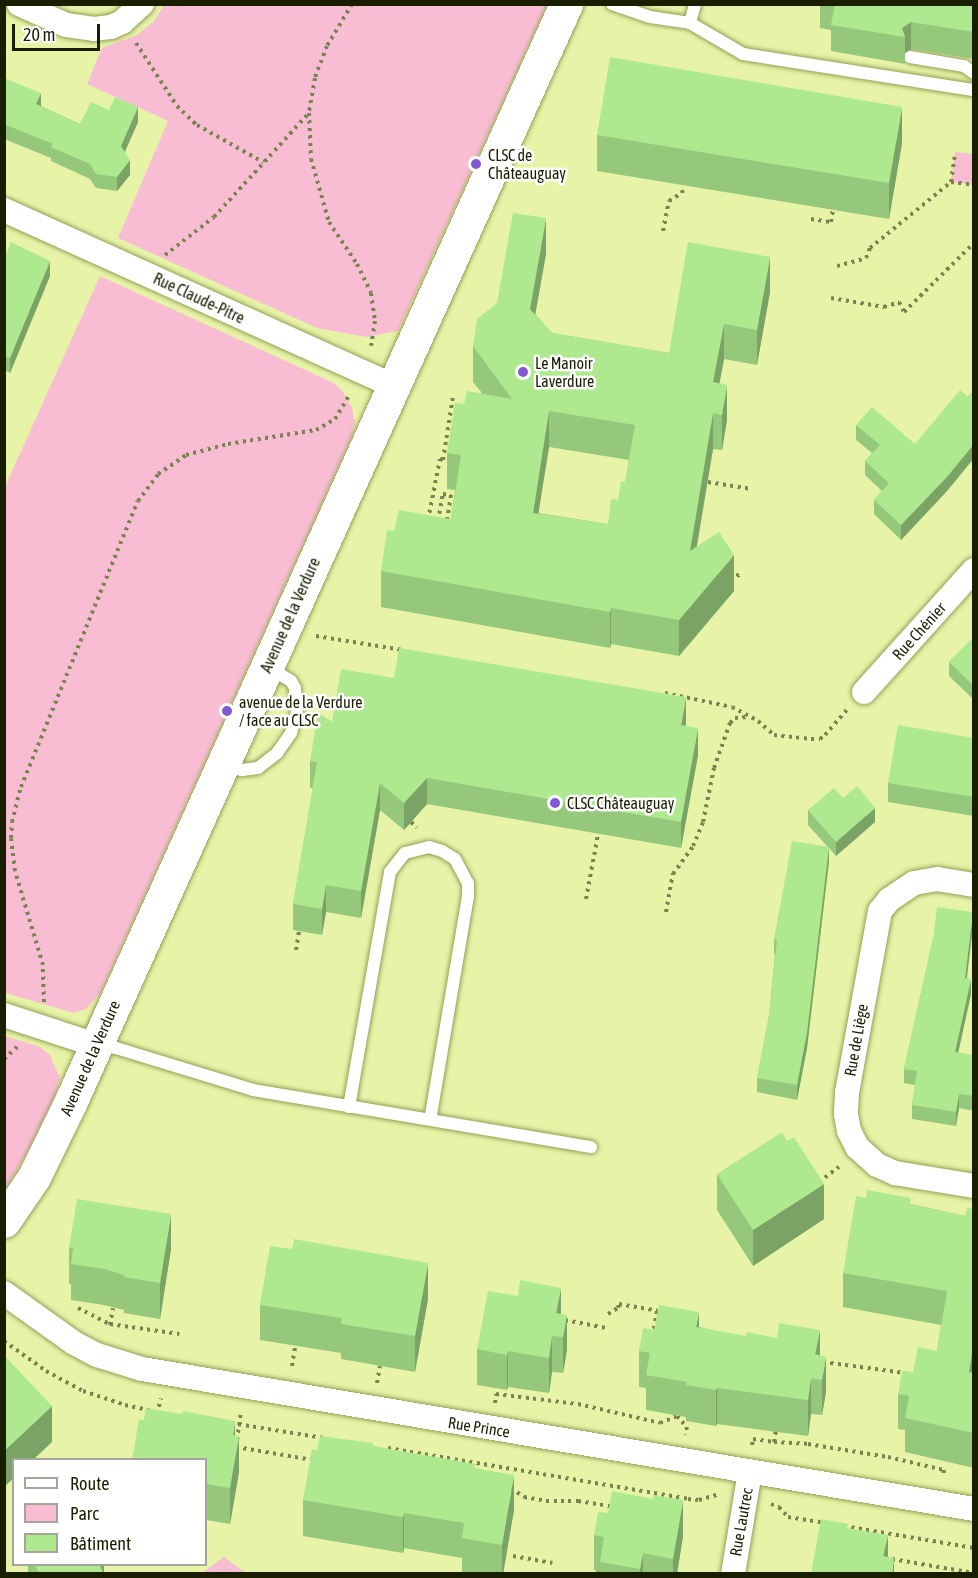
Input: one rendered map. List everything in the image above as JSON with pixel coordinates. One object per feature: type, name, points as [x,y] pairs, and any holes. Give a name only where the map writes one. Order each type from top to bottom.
[{"type":"street","points":[[18,4],[81,28],[103,28],[122,22],[142,4]]},
{"type":"street","name":"Avenue de la Verdure","points":[[4,1221],[46,1152],[96,1045],[566,4]]},
{"type":"street","name":"Rue Claude-Pitre","points":[[4,210],[393,386]]},
{"type":"street","name":"Rue Chénier","points":[[864,692],[974,570]]},
{"type":"street","name":"Rue de Liège","points":[[974,885],[937,879],[914,883],[900,891],[880,911],[847,1093],[846,1114],[849,1131],[857,1147],[876,1165],[895,1173],[974,1186]]},
{"type":"street","points":[[4,1015],[96,1045]]},
{"type":"street","name":"Rue Prince","points":[[4,1293],[74,1343],[97,1355],[142,1369],[974,1509]]},
{"type":"street","name":"Rue Lautrec","points":[[733,1574],[750,1471]]},
{"type":"lane","points":[[612,4],[650,17],[690,23],[743,54],[974,90]]},
{"type":"lane","points":[[690,23],[695,4]]},
{"type":"lane","points":[[910,57],[964,66],[974,73]]},
{"type":"lane","points":[[223,764],[242,770],[258,768],[277,753],[291,733],[297,712],[295,688],[285,676],[267,667]]},
{"type":"lane","points":[[349,1107],[390,872],[405,853],[429,847],[442,851],[455,859],[463,870],[468,896],[430,1120]]},
{"type":"lane","points":[[96,1045],[116,1048],[253,1090],[591,1147]]},
{"type":"path","points":[[352,4],[320,61],[309,113],[311,159],[322,205],[329,222],[361,271],[371,293],[374,303],[373,341]]},
{"type":"path","points":[[122,22],[177,106],[197,125],[263,162]]},
{"type":"path","points":[[149,276],[163,256],[214,217],[309,113]]},
{"type":"path","points":[[837,266],[866,258],[870,248],[951,182],[955,152]]},
{"type":"path","points":[[951,182],[974,185]]},
{"type":"path","points":[[663,231],[669,201],[682,193],[684,186]]},
{"type":"path","points":[[811,219],[831,222],[832,210]]},
{"type":"path","points":[[831,298],[884,307],[899,302],[904,312],[974,243]]},
{"type":"path","points":[[427,526],[453,396]]},
{"type":"path","points":[[43,1004],[43,965],[15,871],[10,838],[12,822],[21,787],[138,501],[158,474],[186,455],[228,444],[316,430],[335,419],[348,398]]},
{"type":"path","points":[[448,430],[457,431]]},
{"type":"path","points":[[708,482],[751,489]]},
{"type":"path","points":[[437,529],[443,494],[451,495],[446,530]]},
{"type":"path","points":[[726,578],[741,575]]},
{"type":"path","points":[[315,636],[409,651]]},
{"type":"path","points":[[655,692],[713,701],[732,707],[774,735],[820,739],[864,692]]},
{"type":"path","points":[[666,912],[673,874],[693,846],[703,822],[714,768],[729,723],[735,718],[748,716]]},
{"type":"path","points":[[411,822],[418,828]]},
{"type":"path","points":[[586,899],[597,834]]},
{"type":"path","points":[[296,950],[299,931]]},
{"type":"path","points":[[4,1059],[19,1045]]},
{"type":"path","points":[[815,1185],[842,1165]]},
{"type":"path","points":[[608,1314],[618,1308],[619,1304],[657,1311],[652,1343]]},
{"type":"path","points":[[78,1308],[110,1324],[179,1334]]},
{"type":"path","points":[[554,1318],[606,1328]]},
{"type":"path","points":[[4,1341],[46,1371],[83,1391],[125,1405],[169,1413]]},
{"type":"path","points":[[813,1360],[912,1375]]},
{"type":"path","points":[[515,1397],[517,1388]]},
{"type":"path","points":[[156,1423],[161,1396]]},
{"type":"path","points":[[234,1457],[242,1410]]},
{"type":"path","points":[[222,1422],[329,1439]]},
{"type":"path","points":[[225,1444],[316,1460]]},
{"type":"path","points":[[403,1463],[406,1444]]},
{"type":"path","points":[[382,1448],[699,1500],[709,1498]]},
{"type":"path","points":[[471,1472],[473,1456]]},
{"type":"path","points":[[935,1469],[937,1458]]},
{"type":"path","points":[[509,1487],[524,1497],[546,1501],[578,1501],[623,1509]]},
{"type":"path","points":[[660,1504],[663,1488]]},
{"type":"path","points":[[779,1507],[788,1517],[974,1548]]},
{"type":"path","points":[[844,1535],[847,1519]]},
{"type":"path","points":[[513,1556],[552,1563]]},
{"type":"path","points":[[890,1558],[974,1573]]},
{"type":"green space","points":[[164,5],[547,5],[398,331],[366,337],[317,328],[118,238],[168,121],[87,84],[102,48],[137,35],[154,21]]},
{"type":"green space","points":[[955,152],[973,154],[973,185],[951,182]]},
{"type":"green space","points":[[100,276],[334,383],[343,392],[352,408],[355,422],[352,436],[101,992],[86,1009],[74,1013],[5,993],[4,489]]},
{"type":"green space","points":[[5,1036],[40,1047],[50,1055],[60,1078],[55,1097],[5,1191]]},
{"type":"green space","points":[[224,1557],[243,1571],[251,1573],[202,1573]]},
{"type":"building","points":[[835,4],[974,4],[974,32],[911,22],[902,28],[905,37],[831,25]]},
{"type":"building","points":[[610,57],[902,107],[889,183],[597,135]]},
{"type":"building","points":[[4,78],[41,93],[36,104],[80,124],[91,102],[109,110],[115,97],[138,107],[121,146],[130,160],[117,177],[96,174],[90,164],[51,147],[53,144],[4,124]]},
{"type":"building","points":[[513,213],[546,218],[530,309],[552,333],[669,353],[688,242],[770,257],[757,330],[724,324],[713,382],[727,385],[722,415],[713,413],[690,551],[719,532],[734,555],[679,620],[611,608],[610,612],[381,571],[387,530],[394,531],[399,510],[451,519],[461,455],[447,453],[455,403],[464,404],[467,391],[512,399],[473,346],[477,319],[497,303]],"holes":[[[549,411],[635,425],[625,482],[621,481],[618,500],[611,499],[608,524],[533,513]]]},
{"type":"building","points":[[11,242],[50,261],[10,358],[4,356],[4,251],[7,252]]},
{"type":"building","points":[[960,390],[968,397],[974,391],[974,444],[947,477],[901,525],[874,500],[889,483],[865,461],[880,445],[856,425],[872,407],[915,444]]},
{"type":"building","points":[[974,637],[974,686],[949,662]]},
{"type":"building","name":"CLSC Châteauguay","points":[[399,648],[686,697],[681,725],[698,728],[681,822],[427,778],[404,803],[380,783],[361,891],[326,885],[322,909],[293,904],[317,762],[310,761],[318,712],[332,722],[341,669],[394,678]]},
{"type":"building","points":[[898,725],[974,738],[974,797],[888,783]]},
{"type":"building","points":[[857,786],[875,808],[836,842],[808,810],[834,788],[843,798]]},
{"type":"building","points":[[792,841],[829,847],[807,1033],[797,1085],[757,1078],[769,1016],[777,940],[774,939]]},
{"type":"building","points":[[937,907],[973,912],[965,978],[971,979],[955,1052],[974,1055],[974,1096],[959,1094],[956,1112],[912,1105],[917,1071],[904,1069],[933,939]]},
{"type":"building","points":[[782,1132],[787,1141],[794,1137],[824,1184],[753,1230],[717,1174]]},
{"type":"building","points":[[867,1190],[911,1198],[910,1204],[965,1216],[967,1208],[974,1209],[974,1341],[969,1372],[974,1373],[974,1433],[905,1418],[909,1396],[898,1394],[902,1371],[913,1372],[918,1347],[937,1351],[947,1291],[843,1273],[856,1196],[866,1198]]},
{"type":"building","points":[[77,1199],[171,1214],[160,1283],[124,1277],[124,1275],[104,1269],[71,1264],[73,1248],[69,1248]]},
{"type":"building","points":[[294,1239],[428,1263],[415,1336],[341,1324],[342,1318],[260,1305],[270,1246],[292,1249]]},
{"type":"building","points":[[520,1280],[561,1288],[556,1313],[567,1315],[563,1337],[552,1336],[549,1358],[508,1351],[507,1355],[477,1349],[488,1291],[518,1296]]},
{"type":"building","points":[[659,1305],[699,1312],[696,1327],[746,1336],[747,1332],[777,1338],[779,1323],[820,1330],[815,1354],[826,1357],[822,1380],[811,1378],[808,1400],[717,1388],[716,1390],[646,1375],[650,1353],[639,1351],[643,1328],[654,1330]]},
{"type":"building","points":[[4,1355],[52,1406],[4,1451]]},
{"type":"building","points":[[146,1408],[182,1414],[183,1411],[235,1421],[233,1435],[239,1436],[230,1488],[207,1484],[207,1458],[132,1458],[139,1419],[144,1420]]},
{"type":"building","points":[[320,1436],[373,1443],[373,1446],[475,1464],[474,1468],[514,1475],[502,1545],[462,1538],[464,1523],[404,1513],[403,1517],[303,1500],[312,1449],[317,1450]]},
{"type":"building","points":[[612,1491],[653,1499],[653,1495],[683,1500],[673,1559],[643,1553],[640,1569],[600,1562],[604,1537],[594,1535],[598,1512],[608,1513]]},
{"type":"building","points":[[821,1519],[848,1524],[847,1528],[888,1535],[883,1556],[894,1558],[892,1574],[811,1574]]},
{"type":"building","points":[[35,1566],[100,1566],[104,1574],[40,1574]]},
{"type":"place","name":"CLSC de Châteauguay","points":[[476,164]]},
{"type":"place","name":"Le Manoir Laverdure","points":[[523,372]]},
{"type":"place","name":"avenue de la Verdure / face au CLSC","points":[[227,711]]},
{"type":"place","name":"CLSC Châteauguay","points":[[555,803]]}]
